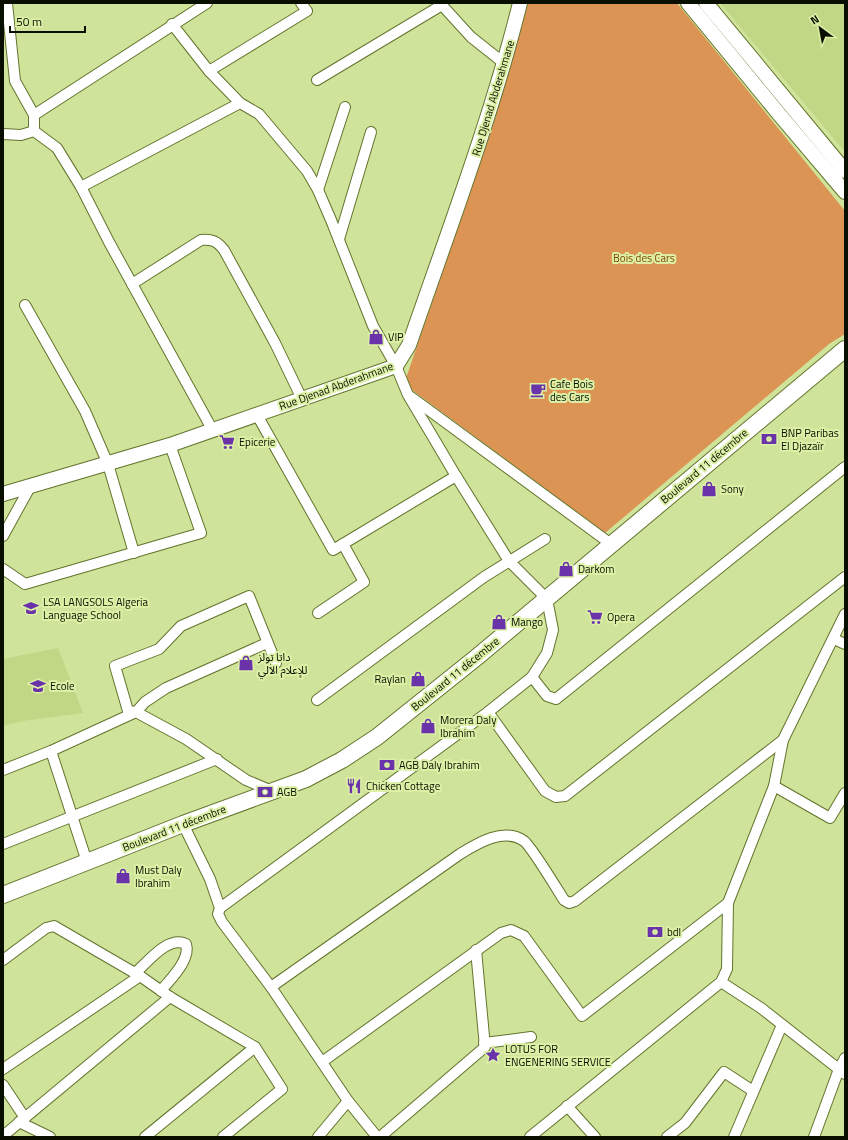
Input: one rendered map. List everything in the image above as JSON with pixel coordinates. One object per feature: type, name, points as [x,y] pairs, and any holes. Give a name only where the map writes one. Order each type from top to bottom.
[{"type":"main road","name":"Boulevard 11 décembre","points":[[3,895],[183,824],[306,779],[342,760],[377,737],[547,599],[845,349]]},
{"type":"street","points":[[8,3],[15,80],[34,115],[34,131]]},
{"type":"street","points":[[34,115],[172,24],[207,3]]},
{"type":"street","points":[[209,71],[307,11],[301,3]]},
{"type":"street","name":"Rue Djenad Abderahmane","points":[[3,494],[170,445],[212,429],[257,415],[396,366],[408,345],[478,147],[505,64],[520,3]]},
{"type":"street","points":[[688,3],[845,192]]},
{"type":"street","points":[[706,3],[845,171]]},
{"type":"street","points":[[317,80],[441,4],[471,37],[505,64]]},
{"type":"street","points":[[172,24],[209,71],[240,103],[259,114],[307,171],[318,190],[339,239],[373,326],[396,366],[408,395],[509,561],[547,599],[553,630],[547,653],[532,677],[488,712],[220,908],[218,914],[222,922],[271,987],[348,1101],[379,1137],[485,1048],[476,950]]},
{"type":"street","points":[[81,186],[240,103]]},
{"type":"street","points":[[318,190],[345,107]]},
{"type":"street","points":[[34,131],[57,148],[81,186],[132,284],[212,429]]},
{"type":"street","points":[[3,134],[21,135],[34,131]]},
{"type":"street","points":[[339,239],[371,132]]},
{"type":"street","points":[[132,284],[200,240],[210,239],[218,242],[224,250],[276,343],[302,399]]},
{"type":"street","points":[[25,305],[85,411],[108,464],[134,553]]},
{"type":"street","points":[[408,395],[611,544]]},
{"type":"street","points":[[257,415],[333,550],[456,476]]},
{"type":"street","points":[[3,569],[25,584],[201,533],[170,445]]},
{"type":"street","points":[[532,677],[547,696],[556,699],[845,467]]},
{"type":"street","points":[[3,536],[30,487]]},
{"type":"street","points":[[316,700],[484,577],[545,539]]},
{"type":"street","points":[[318,613],[364,582],[343,544]]},
{"type":"street","points":[[488,712],[545,791],[552,796],[565,796],[845,577]]},
{"type":"street","points":[[272,791],[246,780],[186,739],[136,712],[128,711],[115,666],[159,648],[181,626],[249,596],[276,663]]},
{"type":"street","points":[[530,1137],[721,982],[727,969],[728,903],[774,786],[783,740],[845,614]]},
{"type":"street","points":[[834,639],[845,644]]},
{"type":"street","points":[[3,770],[51,752],[136,712],[145,702],[166,688],[267,643]]},
{"type":"street","points":[[271,987],[460,854],[477,843],[492,838],[511,836],[524,841],[564,900],[569,903],[575,901],[783,740]]},
{"type":"street","points":[[51,752],[88,862]]},
{"type":"street","points":[[3,844],[217,759]]},
{"type":"street","points":[[774,786],[830,818],[845,793]]},
{"type":"street","points":[[183,824],[210,879],[220,908]]},
{"type":"street","points":[[322,1062],[501,933],[511,930],[524,936],[582,1016],[728,903]]},
{"type":"street","points":[[4,957],[46,928],[54,926],[138,975],[170,997],[255,1047],[282,1089],[223,1137]]},
{"type":"street","points":[[3,1070],[138,975],[166,946],[177,942],[186,944],[188,950],[185,959],[161,991]]},
{"type":"street","points":[[721,982],[782,1025],[842,1071]]},
{"type":"street","points":[[3,1136],[170,997]]},
{"type":"street","points":[[734,1137],[782,1025]]},
{"type":"street","points":[[484,1043],[531,1037]]},
{"type":"street","points":[[145,1137],[255,1047]]},
{"type":"street","points":[[814,1137],[842,1071],[845,1058]]},
{"type":"street","points":[[668,1137],[685,1123],[724,1072],[753,1092]]},
{"type":"street","points":[[3,1085],[22,1120],[50,1137]]},
{"type":"street","points":[[318,1137],[348,1101]]},
{"type":"street","points":[[567,1106],[595,1137]]},
{"type":"shaded area","points":[[720,3],[845,3],[845,152]]},
{"type":"shaded area","name":"Ecole","points":[[58,648],[83,713],[22,721],[3,726],[3,659]]},
{"type":"green space","name":"Bois des Cars","points":[[528,3],[677,3],[845,211],[845,334],[829,344],[605,533],[404,384],[493,125]]},
{"type":"place","name":"VIP","points":[[376,337]]},
{"type":"place","name":"Cafe Bois des Cars","points":[[538,390]]},
{"type":"place","name":"BNP Paribas El Djazaïr","points":[[769,439]]},
{"type":"place","name":"Epicerie","points":[[227,442]]},
{"type":"place","name":"Sony","points":[[709,489]]},
{"type":"place","name":"Darkom","points":[[566,569]]},
{"type":"place","name":"LSA LANGSOLS Algeria Language School","points":[[31,608]]},
{"type":"place","name":"Opera","points":[[595,617]]},
{"type":"place","name":"Mango","points":[[499,622]]},
{"type":"place","name":"داتا تولز للإعلام الآلي","points":[[246,663]]},
{"type":"place","name":"Raylan","points":[[418,679]]},
{"type":"place","name":"Ecole","points":[[38,686]]},
{"type":"place","name":"Morera Daly Ibrahim","points":[[428,726]]},
{"type":"place","name":"AGB Daly Ibrahim","points":[[387,765]]},
{"type":"place","name":"Chicken Cottage","points":[[354,786]]},
{"type":"place","name":"AGB","points":[[265,792]]},
{"type":"place","name":"Must Daly Ibrahim","points":[[123,876]]},
{"type":"place","name":"bdl","points":[[655,932]]},
{"type":"place","name":"LOTUS FOR ENGENERING SERVICE","points":[[493,1055]]}]
